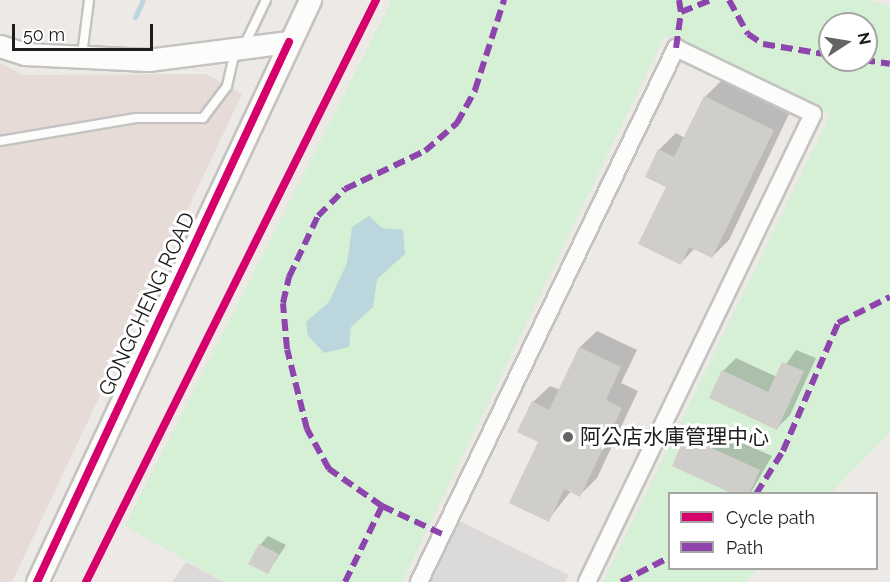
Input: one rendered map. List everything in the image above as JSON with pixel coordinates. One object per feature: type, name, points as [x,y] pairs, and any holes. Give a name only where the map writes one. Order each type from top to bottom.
[{"type":"street","name":"GONGCHENG ROAD","points":[[37,582],[310,0]]},
{"type":"street","points":[[0,46],[25,54],[82,59],[231,50],[289,42]]},
{"type":"street","points":[[418,582],[676,48],[813,114],[587,582]]},
{"type":"lane","points":[[82,59],[89,0]]},
{"type":"lane","points":[[0,141],[136,118],[203,118],[227,86],[231,50],[266,0]]},
{"type":"shaded area","points":[[0,63],[23,75],[206,74],[242,94],[12,582],[0,582]]},
{"type":"shaded area","points":[[460,521],[569,575],[565,582],[430,582]]},
{"type":"shaded area","points":[[186,562],[224,582],[172,582]]},
{"type":"green space","points":[[392,0],[870,0],[890,6],[890,432],[832,492],[668,492],[668,570],[757,570],[745,582],[603,582],[830,115],[665,35],[402,582],[225,582],[125,526]]},
{"type":"water","points":[[369,216],[382,228],[403,230],[405,254],[377,279],[373,307],[351,327],[349,347],[324,353],[308,336],[306,322],[329,302],[347,263],[352,227]]},
{"type":"building","points":[[704,96],[774,130],[712,258],[689,247],[681,265],[638,244],[666,187],[645,177],[658,149],[674,157]]},
{"type":"building","name":"阿公店水庫管理中心","points":[[579,347],[621,367],[606,400],[622,408],[580,497],[564,489],[549,522],[509,503],[538,442],[517,432],[532,401],[549,410]]},
{"type":"building","points":[[782,362],[804,371],[777,430],[709,398],[722,370],[768,392]]},
{"type":"building","points":[[685,436],[760,470],[750,492],[729,492],[672,466]]},
{"type":"building","points":[[259,544],[279,554],[268,574],[248,564]]},
{"type":"waterway","points":[[135,17],[143,0]]},
{"type":"marked path","points":[[345,582],[382,506],[329,469],[307,429],[287,349],[283,303],[289,277],[318,216],[345,189],[425,151],[457,123],[475,90],[504,0]]},
{"type":"marked path","points":[[679,0],[681,12]]},
{"type":"marked path","points":[[676,48],[681,12],[710,0]]},
{"type":"marked path","points":[[729,0],[748,34],[763,44],[818,53]]},
{"type":"marked path","points":[[878,62],[890,64]]},
{"type":"marked path","points":[[757,492],[783,451],[838,323],[890,297]]},
{"type":"marked path","points":[[382,506],[442,534]]},
{"type":"marked path","points":[[621,582],[668,558]]},
{"type":"cycle path","points":[[86,582],[376,0]]},
{"type":"cycle path","points":[[37,582],[289,42]]},
{"type":"place","name":"阿公店水庫管理中心","points":[[568,437]]}]
